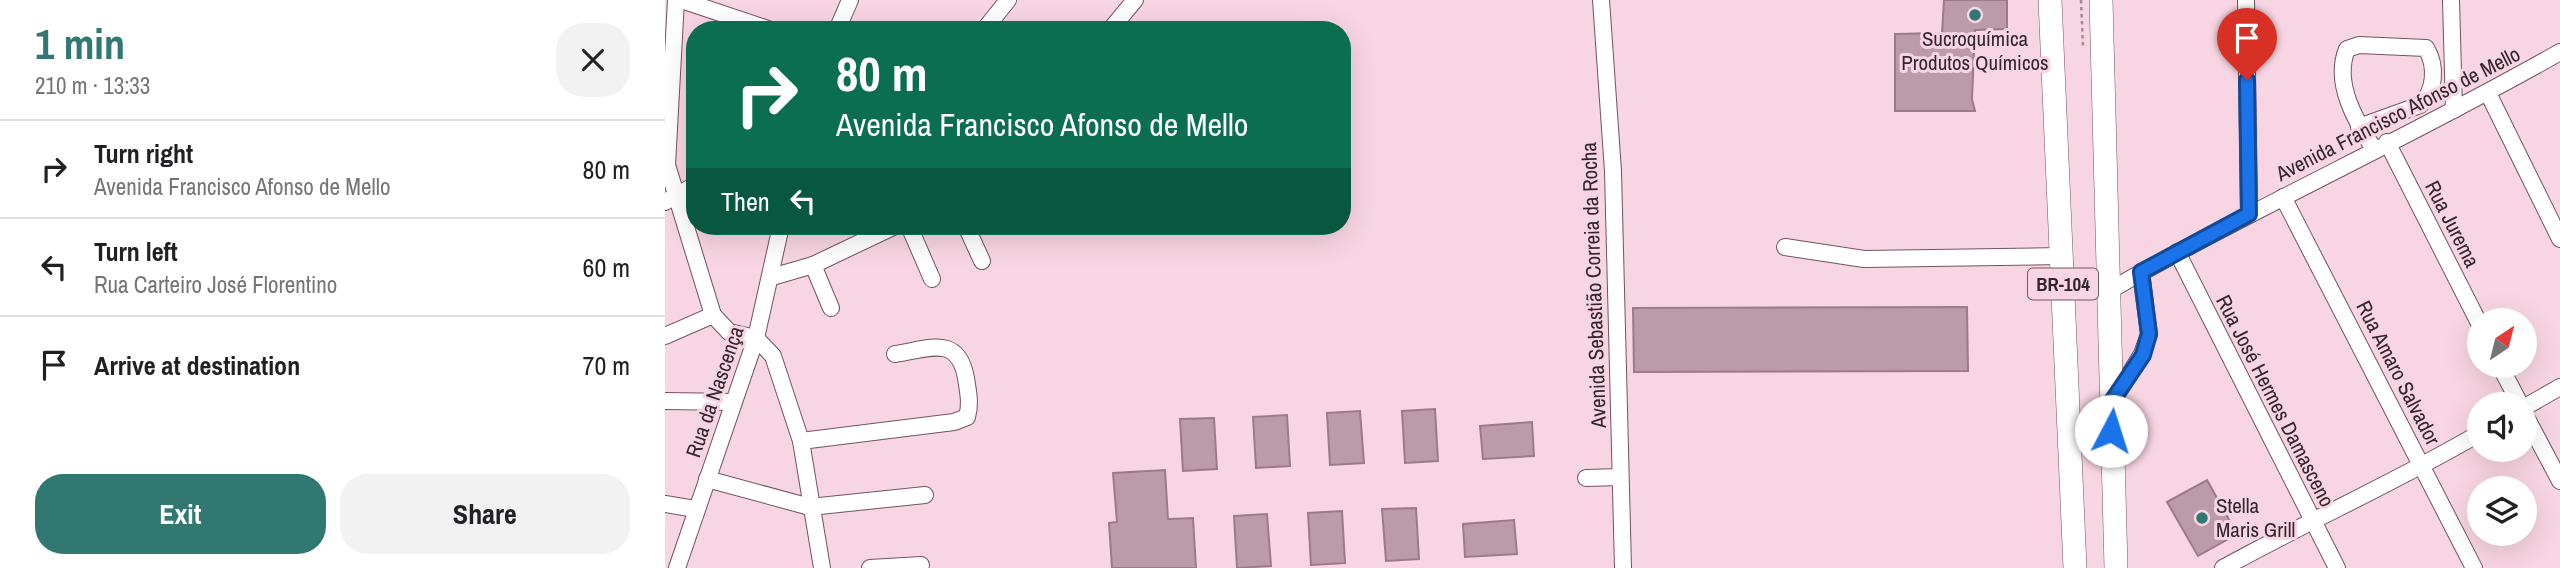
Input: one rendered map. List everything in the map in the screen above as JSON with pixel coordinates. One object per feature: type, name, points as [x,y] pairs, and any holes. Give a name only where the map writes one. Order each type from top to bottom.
[{"type":"highway","name":"BR-104","points":[[2050,0],[2075,568]]},
{"type":"highway","name":"BR-104","points":[[2101,0],[2116,568]]},
{"type":"street","points":[[752,21],[721,6],[679,0],[667,165],[671,199],[713,315],[729,332],[756,338],[773,356],[801,441],[822,568]]},
{"type":"street","points":[[841,21],[850,0]]},
{"type":"street","points":[[991,21],[1008,0]]},
{"type":"street","points":[[1118,21],[1135,0]]},
{"type":"street","name":"Avenida Sebastião Correia da Rocha","points":[[1601,0],[1613,171],[1623,568]]},
{"type":"street","points":[[2246,0],[2249,214]]},
{"type":"street","points":[[2451,0],[2454,110]]},
{"type":"street","name":"Rua Jurema","points":[[2359,127],[2420,105],[2426,99],[2433,89],[2430,55],[2426,48],[2358,45],[2347,49],[2346,91],[2359,127],[2381,146],[2471,308]]},
{"type":"street","name":"Avenida Francisco Afonso de Mello","points":[[2107,292],[2177,252],[2488,93],[2560,52]]},
{"type":"street","points":[[2488,93],[2560,239]]},
{"type":"street","name":"Rua Amaro Salvador","points":[[2283,197],[2474,568]]},
{"type":"street","name":"Rua da Nascença","points":[[677,568],[695,509],[756,338],[779,235]]},
{"type":"street","points":[[772,276],[813,265],[876,235]]},
{"type":"street","points":[[913,235],[932,279]]},
{"type":"street","points":[[970,235],[982,261]]},
{"type":"street","points":[[1784,247],[1864,259],[2062,256]]},
{"type":"street","name":"Rua José Hermes Damasceno","points":[[2177,252],[2337,568]]},
{"type":"street","points":[[813,265],[831,308]]},
{"type":"street","points":[[2110,404],[2143,355],[2149,334],[2141,272]]},
{"type":"street","points":[[665,336],[713,315]]},
{"type":"street","points":[[801,441],[954,422],[967,416],[971,406],[962,360],[957,352],[944,347],[895,354]]},
{"type":"street","points":[[2537,400],[2560,387]]},
{"type":"street","points":[[665,401],[733,402]]},
{"type":"street","points":[[2537,438],[2560,481]]},
{"type":"street","points":[[2223,568],[2311,520],[2423,467],[2467,441]]},
{"type":"street","points":[[1586,478],[1620,477]]},
{"type":"street","points":[[707,479],[810,507],[925,495]]},
{"type":"street","points":[[665,505],[695,509]]},
{"type":"street","points":[[870,568],[921,565]]},
{"type":"building","points":[[1944,0],[2007,0],[2007,29],[1975,30],[1972,99],[1975,111],[1895,111],[1895,34],[1942,33]]},
{"type":"building","points":[[1967,307],[1968,371],[1634,372],[1633,308]]},
{"type":"building","points":[[1435,409],[1438,461],[1405,463],[1402,411]]},
{"type":"building","points":[[1360,411],[1364,463],[1330,465],[1327,413]]},
{"type":"building","points":[[1287,415],[1290,466],[1256,468],[1253,417]]},
{"type":"building","points":[[1214,418],[1217,469],[1183,471],[1180,419]]},
{"type":"building","points":[[1532,422],[1534,456],[1483,459],[1480,426]]},
{"type":"building","points":[[1165,470],[1168,519],[1193,518],[1196,568],[1112,568],[1109,523],[1117,522],[1113,473]]},
{"type":"building","name":"Stella Maris Grill","points":[[2207,480],[2237,534],[2198,556],[2167,502]]},
{"type":"building","points":[[1416,508],[1419,559],[1386,561],[1382,509]]},
{"type":"building","points":[[1342,511],[1345,563],[1311,565],[1308,513]]},
{"type":"building","points":[[1267,514],[1271,566],[1237,568],[1234,516]]},
{"type":"building","points":[[1514,520],[1517,554],[1465,557],[1463,524]]},
{"type":"place","name":"Sucroquímica Produtos Químicos","points":[[1975,15]]},
{"type":"place","name":"Stella Maris Grill","points":[[2202,518]]},
{"type":"route","points":[[2111,431],[2110,404],[2143,355],[2149,334],[2141,272],[2249,214],[2247,80]]}]
